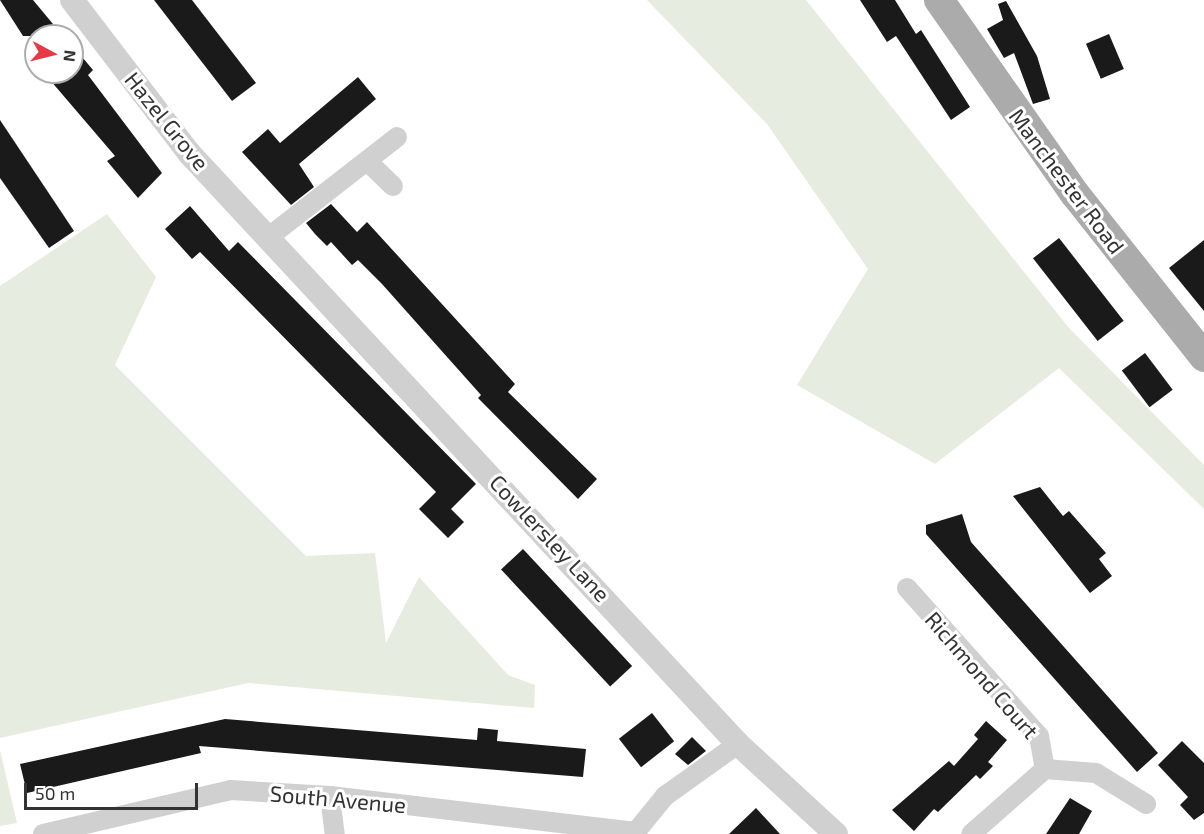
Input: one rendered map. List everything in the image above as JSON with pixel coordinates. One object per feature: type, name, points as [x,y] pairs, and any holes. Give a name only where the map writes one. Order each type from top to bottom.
[{"type":"main road","name":"Manchester Road","points":[[943,2],[1075,194],[1204,357]]},
{"type":"street","name":"Hazel Grove","points":[[72,0],[189,153],[270,236]]},
{"type":"street","points":[[270,236],[397,137]]},
{"type":"street","points":[[367,161],[393,186]]},
{"type":"street","name":"Cowlersley Lane","points":[[270,236],[738,744],[836,834]]},
{"type":"street","name":"Richmond Court","points":[[907,588],[1040,736],[1045,769]]},
{"type":"street","points":[[635,833],[665,796],[738,744]]},
{"type":"street","name":"Richmond Court","points":[[971,834],[1045,769],[1096,772],[1146,804]]},
{"type":"street","name":"South Avenue","points":[[43,834],[230,790],[330,796],[635,833]]},
{"type":"street","points":[[330,796],[335,834]]},
{"type":"shaded area","points":[[647,0],[806,0],[1069,328],[1204,465],[1204,509],[1059,368],[935,464],[797,385],[868,269],[767,124]]},
{"type":"shaded area","points":[[107,214],[156,277],[115,365],[306,556],[375,553],[386,643],[419,577],[508,675],[535,685],[534,708],[248,683],[0,738],[0,286]]},
{"type":"shaded area","points":[[0,750],[17,823],[0,826]]},
{"type":"building","points":[[0,0],[33,0],[53,24],[24,24],[23,36]]},
{"type":"building","points":[[154,0],[192,0],[256,83],[232,101]]},
{"type":"building","points":[[860,0],[895,0],[916,34],[921,30],[970,107],[951,120],[896,36],[887,42]]},
{"type":"building","points":[[1006,1],[1037,56],[1050,99],[1033,104],[1014,53],[1004,58],[987,29],[1003,20],[998,4]]},
{"type":"building","points":[[1109,34],[1124,69],[1101,79],[1086,44]]},
{"type":"building","points":[[84,59],[93,70],[88,75],[162,173],[138,198],[107,161],[115,156],[53,84],[84,84]]},
{"type":"building","points":[[358,77],[376,99],[299,164],[314,187],[291,205],[242,152],[268,129],[280,143]]},
{"type":"building","points":[[0,120],[74,231],[49,248],[0,178]]},
{"type":"building","points":[[331,204],[357,232],[367,222],[515,384],[508,392],[597,479],[578,499],[478,398],[481,395],[382,284],[358,260],[352,265],[331,242],[327,246],[315,234],[306,223]]},
{"type":"building","points":[[190,206],[229,251],[238,242],[476,484],[451,509],[464,522],[448,538],[419,509],[436,492],[200,252],[192,259],[165,229]]},
{"type":"building","points":[[1059,238],[1124,321],[1098,341],[1033,258]]},
{"type":"building","points":[[1204,240],[1204,311],[1169,268]]},
{"type":"building","points":[[1145,353],[1173,390],[1150,407],[1122,370]]},
{"type":"building","points":[[1040,487],[1063,516],[1069,511],[1106,553],[1099,559],[1112,576],[1090,593],[1013,496]]},
{"type":"building","points":[[962,514],[971,542],[1158,753],[1137,772],[926,534],[926,525]]},
{"type":"building","points":[[523,549],[632,666],[610,686],[501,569]]},
{"type":"building","points":[[652,713],[674,741],[641,767],[619,739]]},
{"type":"building","points":[[225,719],[477,740],[478,728],[498,730],[497,741],[586,749],[583,777],[199,746],[201,753],[27,793],[20,764]]},
{"type":"building","points":[[986,721],[1007,740],[988,762],[993,766],[980,779],[976,775],[938,812],[934,809],[914,831],[892,810],[949,761],[954,766],[978,739],[974,735]]},
{"type":"building","points":[[692,737],[706,751],[688,765],[675,754]]},
{"type":"building","points":[[1182,741],[1204,763],[1204,813],[1194,820],[1180,805],[1188,797],[1158,765]]},
{"type":"building","points":[[1070,798],[1092,811],[1079,834],[1046,834]]},
{"type":"building","points":[[756,808],[780,834],[729,834]]}]
